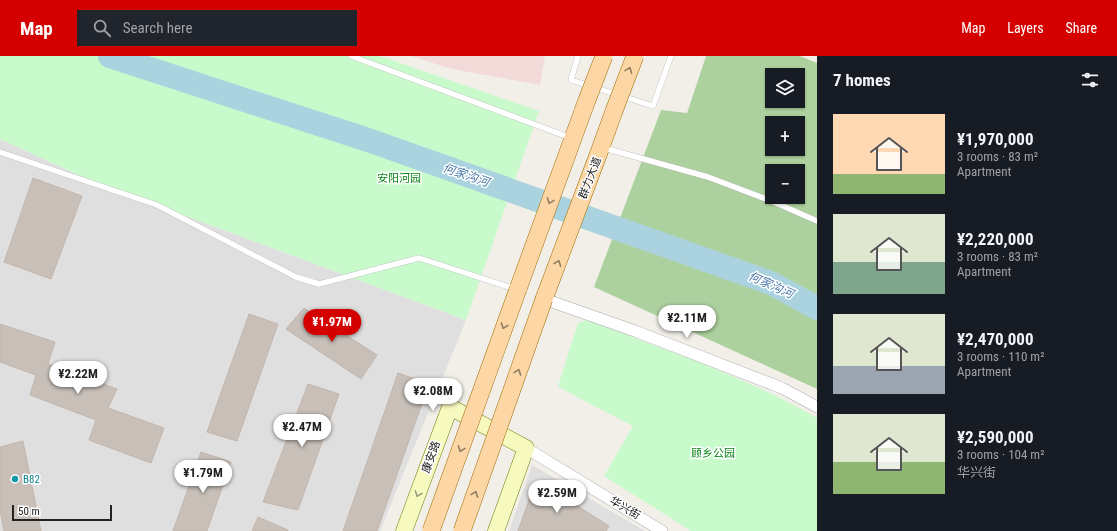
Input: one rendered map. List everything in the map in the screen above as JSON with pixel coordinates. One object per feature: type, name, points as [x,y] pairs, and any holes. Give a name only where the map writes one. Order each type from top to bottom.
[{"type":"main road","points":[[431,531],[604,56]]},
{"type":"main road","name":"群力大道","points":[[544,299],[635,56]]},
{"type":"main road","points":[[462,531],[544,299]]},
{"type":"main road","name":"康安路","points":[[404,531],[450,407],[526,448]]},
{"type":"main road","points":[[496,531],[526,448]]},
{"type":"street","points":[[544,299],[635,331],[782,388],[817,407]]},
{"type":"street","name":"华兴街","points":[[526,448],[662,531]]},
{"type":"lane","points":[[350,56],[573,138]]},
{"type":"lane","points":[[578,56],[571,80],[653,106],[671,56]]},
{"type":"lane","points":[[601,147],[708,177],[817,220]]},
{"type":"lane","points":[[0,152],[157,205],[296,277],[319,284],[419,258],[518,289]]},
{"type":"shaded area","points":[[411,56],[543,56],[545,58],[540,85],[452,69]]},
{"type":"shaded area","points":[[0,139],[94,182],[466,320],[380,531],[0,531]]},
{"type":"shaded area","points":[[532,465],[645,531],[509,531]]},
{"type":"green space","name":"安阳河园","points":[[0,56],[380,56],[539,111],[466,320],[94,182],[0,139]]},
{"type":"green space","points":[[706,56],[800,56],[817,63],[817,389],[594,287],[661,110],[687,113]]},
{"type":"green space","name":"顾乡公园","points":[[587,320],[733,376],[790,403],[817,418],[817,531],[691,531],[604,476],[633,426],[558,386],[578,323]]},
{"type":"building","points":[[33,178],[82,196],[51,279],[4,262]]},
{"type":"building","points":[[304,308],[377,355],[361,379],[286,329]]},
{"type":"building","points":[[249,314],[278,324],[237,441],[207,432]]},
{"type":"building","points":[[0,324],[55,342],[48,364],[117,389],[108,408],[164,428],[151,463],[89,440],[96,420],[30,395],[36,375],[0,362]]},
{"type":"building","points":[[398,373],[429,384],[377,531],[343,531]]},
{"type":"building","points":[[308,384],[339,394],[298,510],[263,502]]},
{"type":"building","name":"B82","points":[[23,441],[41,531],[4,531],[0,510],[0,447]]},
{"type":"building","points":[[201,452],[231,462],[207,531],[173,531]]},
{"type":"building","points":[[540,485],[546,486],[609,526],[606,531],[518,531],[532,491]]},
{"type":"building","points":[[258,517],[288,530],[288,531],[252,531]]},
{"type":"waterway","name":"何家沟河","points":[[110,56],[371,141],[771,283],[817,308]]},
{"type":"place","name":"B82","points":[[15,479]]}]
